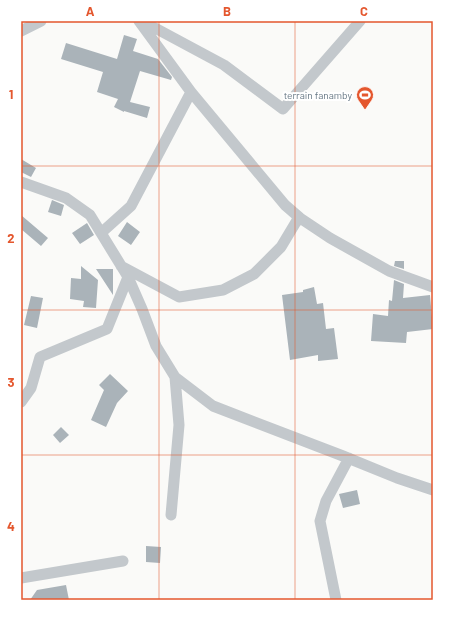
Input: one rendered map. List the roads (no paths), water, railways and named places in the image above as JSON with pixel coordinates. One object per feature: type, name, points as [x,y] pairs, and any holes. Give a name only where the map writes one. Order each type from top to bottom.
[{"type":"street","points":[[21,31],[41,21]]},
{"type":"street","points":[[141,21],[224,65],[283,109],[360,21]]},
{"type":"street","points":[[141,21],[191,92],[285,205],[300,218],[330,238],[389,271],[433,287]]},
{"type":"street","points":[[102,233],[132,206],[191,92]]},
{"type":"street","points":[[21,182],[66,198],[90,215],[128,277],[156,346],[176,377],[213,406],[397,478],[433,490]]},
{"type":"street","points":[[121,266],[179,297],[223,290],[254,274],[281,247],[300,218]]},
{"type":"street","points":[[21,402],[31,388],[40,358],[107,329],[128,277]]},
{"type":"street","points":[[171,515],[179,425],[176,377]]},
{"type":"street","points":[[336,600],[320,521],[326,501],[348,458]]},
{"type":"street","points":[[21,578],[123,561]]},
{"type":"place","name":"terrain fanamby","points":[[365,110]]}]
